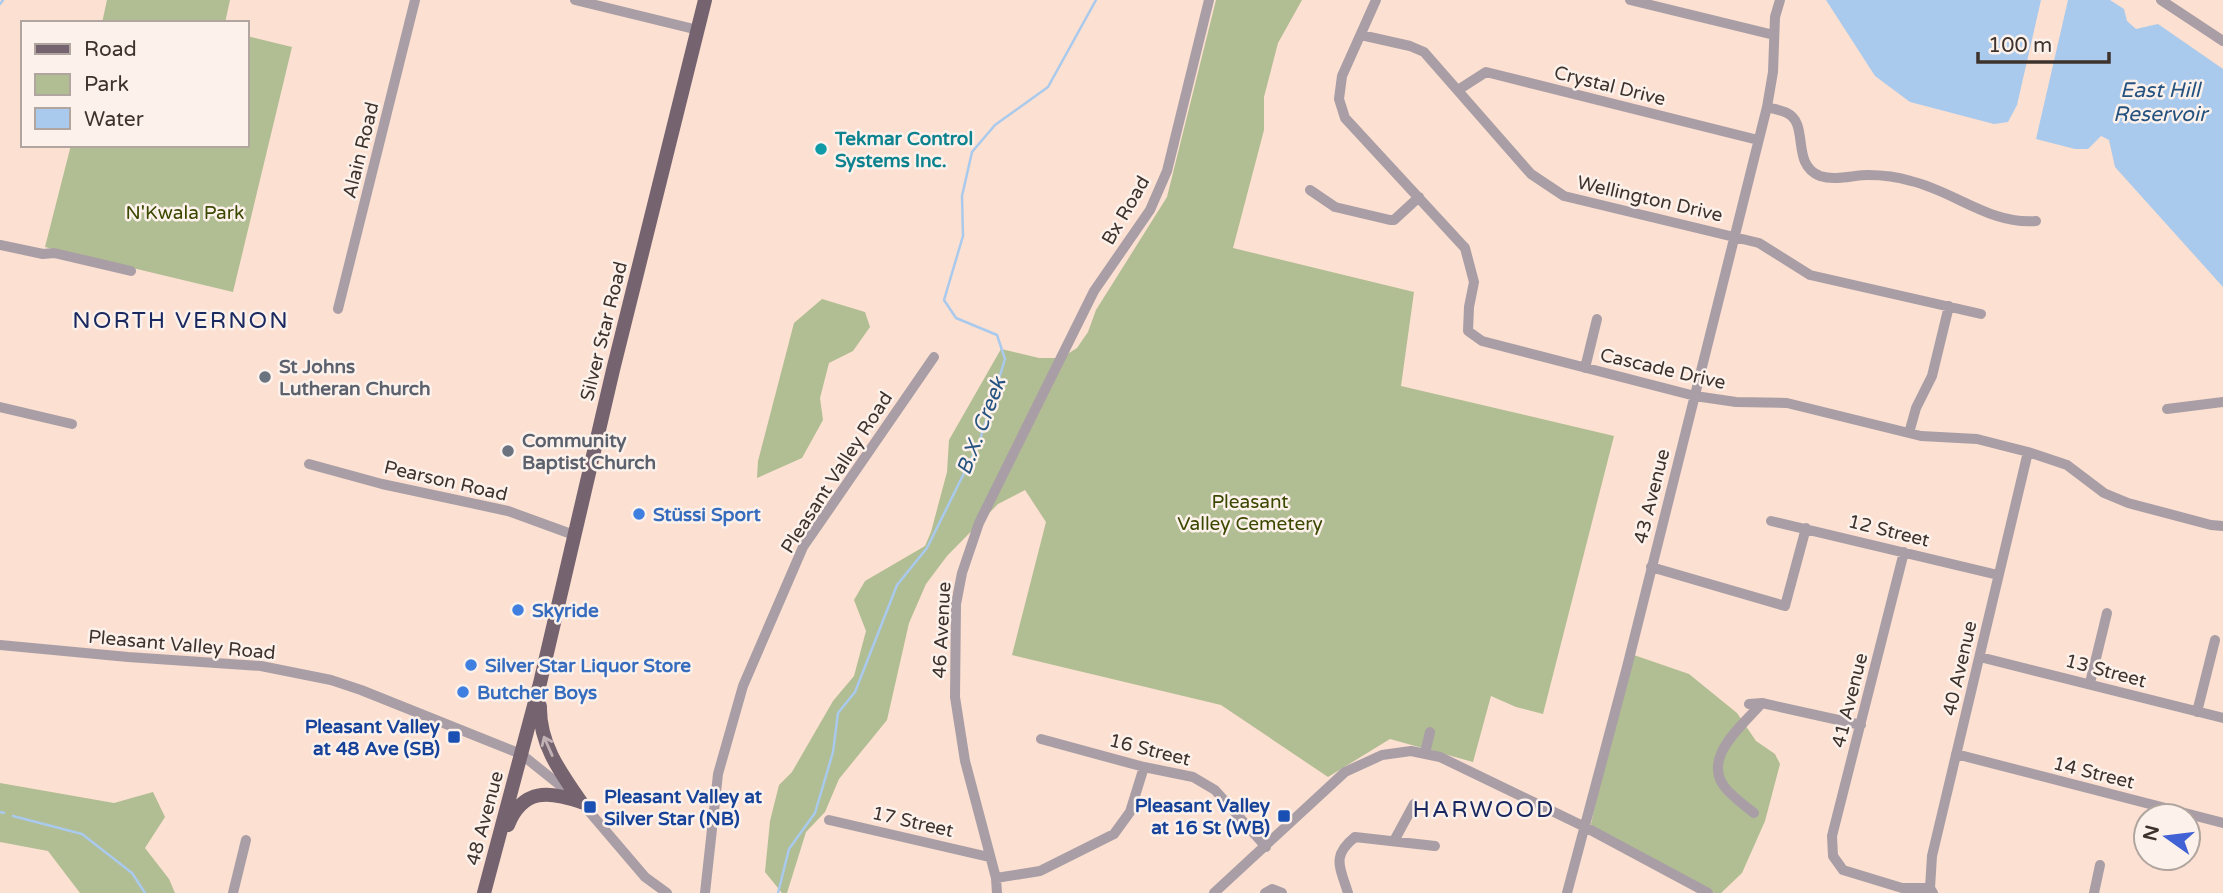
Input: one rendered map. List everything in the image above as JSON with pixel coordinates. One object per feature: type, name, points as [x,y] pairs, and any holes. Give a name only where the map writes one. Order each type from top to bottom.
[{"type":"main road","name":"Silver Star Road","points":[[522,754],[705,0]]},
{"type":"main road","points":[[540,683],[539,719],[542,733],[561,773],[581,802]]},
{"type":"main road","name":"48 Avenue","points":[[484,893],[522,754]]},
{"type":"main road","points":[[494,858],[512,816],[528,800],[541,794],[555,793],[581,802]]},
{"type":"street","name":"Alain Road","points":[[338,309],[415,0]]},
{"type":"street","points":[[575,0],[698,30]]},
{"type":"street","name":"Bx Road","points":[[1048,383],[1094,291],[1150,210],[1167,171],[1209,0]]},
{"type":"street","name":"Cascade Drive","points":[[1376,0],[1342,76],[1339,99],[1345,118],[1465,248],[1474,282],[1468,331],[1482,341],[1695,396],[1736,402],[1787,403],[1921,436],[1977,439],[2067,465],[2104,493],[2128,503],[2211,526],[2223,526]]},
{"type":"street","points":[[1630,0],[1774,35]]},
{"type":"street","name":"43 Avenue","points":[[1567,893],[1767,107],[1773,72],[1775,16],[1780,0]]},
{"type":"street","points":[[2161,0],[2223,41]]},
{"type":"street","name":"Wellington Drive","points":[[1361,35],[1410,46],[1424,52],[1531,174],[1564,196],[1759,243],[1810,275],[1981,314]]},
{"type":"street","name":"Crystal Drive","points":[[1458,90],[1486,72],[1758,140]]},
{"type":"street","points":[[1767,107],[1790,114],[1798,124],[1802,156],[1810,168],[1820,175],[1835,178],[1868,175],[1910,180],[1937,189],[1979,210],[2017,223],[2036,221]]},
{"type":"street","points":[[1310,190],[1335,206],[1390,220],[1419,197]]},
{"type":"street","points":[[0,244],[131,271]]},
{"type":"street","points":[[1909,433],[1916,408],[1932,376],[1949,306]]},
{"type":"street","points":[[1585,368],[1597,319]]},
{"type":"street","name":"Pleasant Valley Road","points":[[705,893],[718,774],[743,686],[803,547],[934,357]]},
{"type":"street","name":"46 Avenue","points":[[997,893],[996,878],[965,761],[955,697],[956,604],[962,573],[979,523],[1048,383]]},
{"type":"street","points":[[2167,409],[2223,402]]},
{"type":"street","points":[[0,407],[72,425]]},
{"type":"street","name":"40 Avenue","points":[[1931,890],[1932,856],[2028,452]]},
{"type":"street","name":"Pearson Road","points":[[309,464],[382,484],[508,511],[574,536]]},
{"type":"street","name":"12 Street","points":[[1771,521],[1998,575]]},
{"type":"street","points":[[1651,567],[1785,606],[1806,528]]},
{"type":"street","name":"41 Avenue","points":[[1904,552],[1832,836],[1833,856],[1843,870],[1902,888],[1931,890]]},
{"type":"street","points":[[2090,683],[2108,613]]},
{"type":"street","points":[[2197,712],[2215,640]]},
{"type":"street","name":"Pleasant Valley Road","points":[[0,645],[261,666],[331,680],[522,754],[581,802],[645,877],[667,893]]},
{"type":"street","name":"13 Street","points":[[1980,657],[2223,719]]},
{"type":"street","points":[[1749,704],[1762,703],[1861,725]]},
{"type":"street","points":[[1754,813],[1727,790],[1718,776],[1718,759],[1723,748],[1762,703]]},
{"type":"street","points":[[1425,753],[1430,732]]},
{"type":"street","name":"16 Street","points":[[1041,739],[1144,767],[1193,777],[1215,790],[1266,847]]},
{"type":"street","points":[[1214,893],[1345,772],[1382,755],[1410,751],[1440,757],[1585,827],[1708,893]]},
{"type":"street","name":"14 Street","points":[[1956,754],[2223,823]]},
{"type":"street","points":[[996,878],[1040,871],[1114,834],[1130,812],[1144,767]]},
{"type":"street","points":[[1394,841],[1413,804]]},
{"type":"street","name":"17 Street","points":[[830,820],[989,857]]},
{"type":"street","points":[[1348,893],[1338,861],[1342,846],[1355,836],[1435,846]]},
{"type":"street","points":[[233,893],[246,840]]},
{"type":"street","points":[[2094,893],[2100,865]]},
{"type":"street","points":[[1265,893],[1272,889],[1282,893]]},
{"type":"green space","points":[[107,0],[230,0],[225,21],[102,21]]},
{"type":"green space","name":"Pleasant Valley Cemetery","points":[[1216,0],[1302,0],[1278,43],[1264,97],[1264,130],[1233,248],[1414,292],[1401,386],[1614,436],[1543,714],[1516,707],[1491,696],[1473,762],[1390,739],[1328,777],[1221,705],[1012,655],[1046,522],[1025,490],[998,504],[947,556],[926,584],[909,623],[887,720],[839,779],[825,812],[806,832],[787,893],[782,893],[765,872],[770,821],[779,785],[792,772],[833,701],[854,676],[866,631],[854,600],[865,581],[925,546],[947,472],[949,440],[1001,349],[1039,358],[1061,358],[1077,348],[1088,332],[1096,310],[1167,197]]},
{"type":"green space","name":"N'Kwala Park","points":[[248,36],[292,47],[233,292],[45,247],[70,147],[248,147]]},
{"type":"green space","points":[[822,299],[865,312],[870,327],[853,351],[829,363],[820,398],[823,420],[802,458],[757,478],[758,461],[794,323]]},
{"type":"green space","points":[[1628,653],[1689,674],[1737,713],[1756,741],[1775,754],[1780,764],[1765,821],[1742,873],[1721,893],[1714,893],[1589,833]]},
{"type":"green space","points":[[0,783],[114,803],[153,792],[165,817],[145,848],[169,879],[175,893],[80,893],[48,851],[0,842]]},
{"type":"water","points":[[1826,0],[2041,0],[2017,105],[2008,122],[1994,124],[1910,102],[1875,76]]},
{"type":"water","name":"East Hill Reservoir","points":[[2068,0],[2110,0],[2124,9],[2127,21],[2136,29],[2158,24],[2223,69],[2223,287],[2115,167],[2109,140],[2101,136],[2088,149],[2075,149],[2036,139]]},
{"type":"waterway","points":[[0,4],[3,0]]},
{"type":"waterway","name":"B.X. Creek","points":[[778,893],[789,849],[815,813],[833,752],[838,713],[855,692],[897,585],[927,548],[979,443],[1005,359],[997,335],[956,318],[944,300],[963,236],[962,196],[972,152],[995,125],[1048,87],[1096,0]]},
{"type":"waterway","name":"B.X. Creek","points":[[0,812],[4,813]]},
{"type":"waterway","name":"B.X. Creek","points":[[13,816],[82,834],[132,873],[145,893]]},
{"type":"place","name":"Tekmar Control Systems Inc.","points":[[821,149]]},
{"type":"place","name":"St Johns Lutheran Church","points":[[265,377]]},
{"type":"place","name":"Community Baptist Church","points":[[508,451]]},
{"type":"place","name":"Stüssi Sport","points":[[639,514]]},
{"type":"place","name":"Skyride","points":[[518,610]]},
{"type":"place","name":"Silver Star Liquor Store","points":[[471,665]]},
{"type":"place","name":"Butcher Boys","points":[[463,692]]},
{"type":"place","name":"Pleasant Valley at 48 Ave (SB)","points":[[454,737]]},
{"type":"place","name":"Pleasant Valley at Silver Star (NB)","points":[[590,807]]},
{"type":"place","name":"Pleasant Valley at 16 St (WB)","points":[[1284,816]]},
{"type":"district","name":"NORTH VERNON","points":[[181,320]]},
{"type":"district","name":"HARWOOD","points":[[1484,809]]}]
